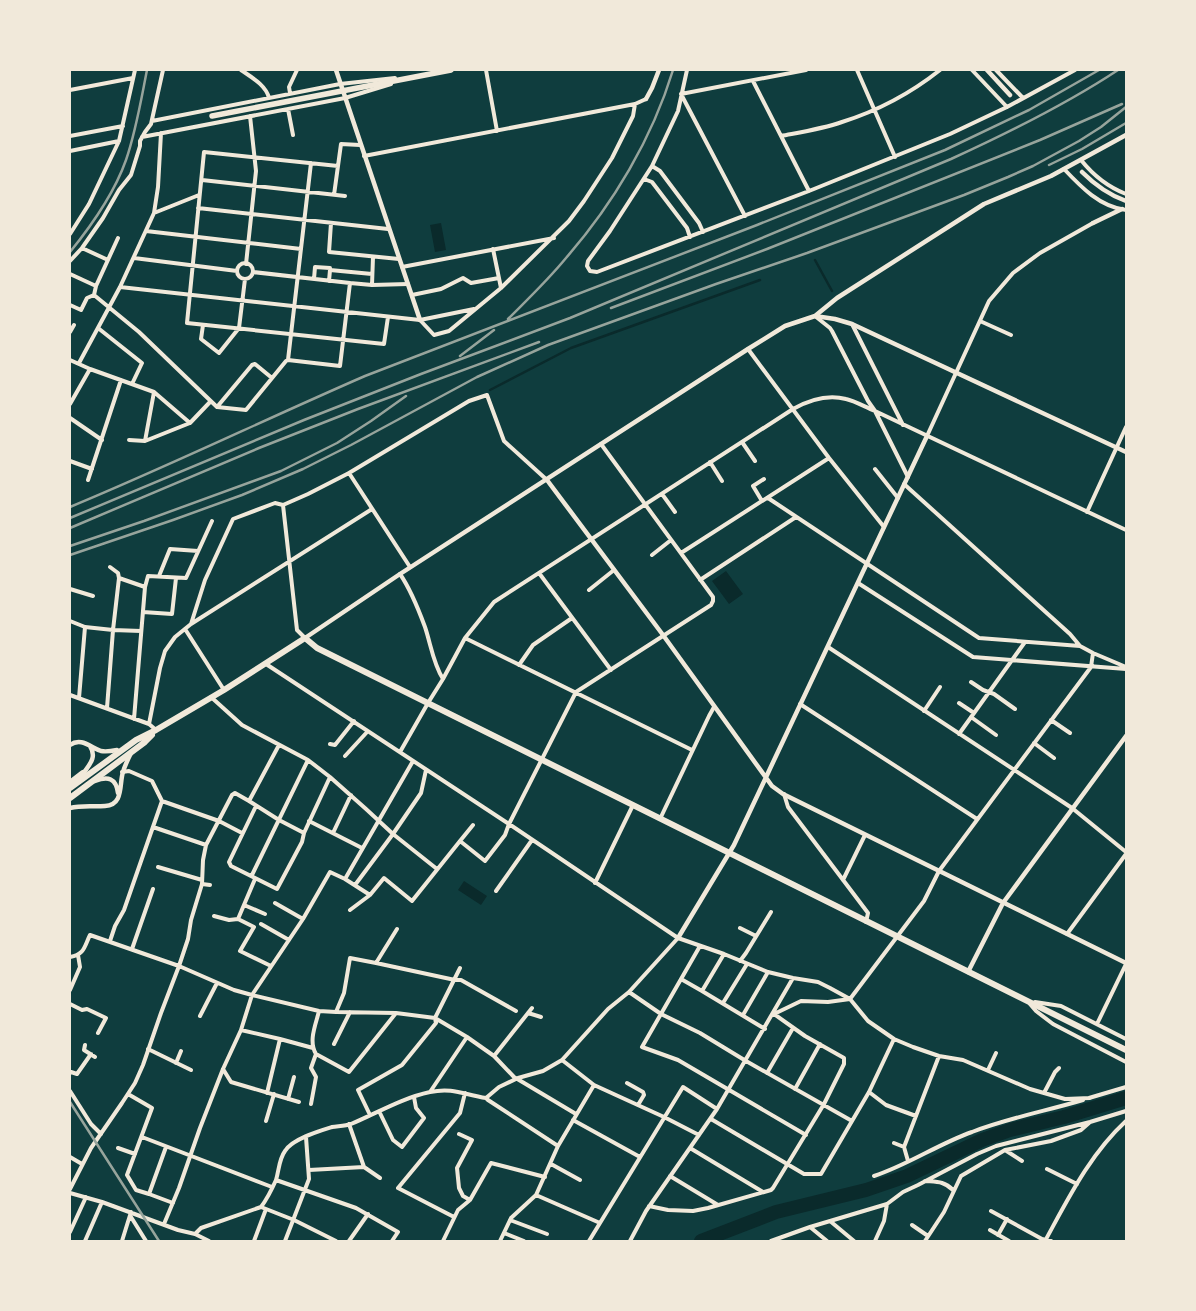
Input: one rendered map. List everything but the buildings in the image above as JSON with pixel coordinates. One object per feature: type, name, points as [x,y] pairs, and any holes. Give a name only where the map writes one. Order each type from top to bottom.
[{"type":"highway","points":[[70,783],[117,750],[156,730],[224,690],[305,638],[317,648],[1126,1050]]},
{"type":"highway","points":[[70,798],[145,742],[156,730]]},
{"type":"highway","points":[[70,788],[136,740]]},
{"type":"main road","points":[[212,116],[451,70]]},
{"type":"street","points":[[70,234],[89,204],[118,141],[123,126],[134,70]]},
{"type":"street","points":[[70,261],[82,248],[103,218],[119,190],[132,175],[142,137],[152,121],[163,70]]},
{"type":"street","points":[[241,70],[264,88],[269,98]]},
{"type":"street","points":[[290,93],[290,87],[297,70]]},
{"type":"street","points":[[336,70],[420,320],[434,335],[449,330],[474,310],[501,288],[554,238],[574,215],[612,158],[633,116],[635,104]]},
{"type":"street","points":[[486,70],[497,131]]},
{"type":"street","points":[[364,156],[635,104],[646,99],[659,70]]},
{"type":"street","points":[[688,70],[678,111],[652,166],[588,261],[587,266],[592,272],[597,272],[690,237],[896,157],[1007,107],[1075,70]]},
{"type":"street","points":[[682,94],[806,70]]},
{"type":"street","points":[[857,70],[896,157]]},
{"type":"street","points":[[781,136],[816,130],[875,110],[915,88],[940,70]]},
{"type":"street","points":[[972,70],[1007,107]]},
{"type":"street","points":[[986,70],[1010,95]]},
{"type":"street","points":[[996,70],[1023,98]]},
{"type":"street","points":[[152,121],[340,84],[420,76]]},
{"type":"street","points":[[142,137],[345,98],[420,76]]},
{"type":"street","points":[[70,90],[133,78]]},
{"type":"street","points":[[753,81],[809,191]]},
{"type":"street","points":[[682,94],[745,216]]},
{"type":"street","points":[[288,109],[293,135]]},
{"type":"street","points":[[246,264],[256,171],[250,116]]},
{"type":"street","points":[[70,136],[123,126]]},
{"type":"street","points":[[79,363],[120,287],[154,213],[158,186],[161,133]]},
{"type":"street","points":[[283,505],[297,630],[305,638],[410,567],[748,349],[785,326],[815,316],[837,298],[984,204],[1051,176],[1126,135]]},
{"type":"street","points":[[70,151],[118,141]]},
{"type":"street","points":[[334,195],[341,144],[360,145]]},
{"type":"street","points":[[338,166],[204,152],[187,323],[384,344],[388,317]]},
{"type":"street","points":[[1081,160],[1103,182],[1126,194]]},
{"type":"street","points":[[94,295],[138,332],[210,402],[217,407],[246,410],[288,360],[311,164]]},
{"type":"street","points":[[652,166],[660,171],[699,223],[703,232]]},
{"type":"street","points":[[1064,169],[1095,197],[1114,207],[1124,209]]},
{"type":"street","points":[[1082,172],[1110,194],[1126,201]]},
{"type":"street","points":[[644,179],[652,182],[687,228],[690,237]]},
{"type":"street","points":[[202,180],[345,196]]},
{"type":"street","points":[[154,213],[199,195]]},
{"type":"street","points":[[198,208],[388,229]]},
{"type":"street","points":[[486,1098],[499,1087],[518,1078],[543,1071],[562,1060],[608,1009],[628,992],[678,938],[729,853],[828,647],[989,301],[1013,274],[1040,253],[1093,223],[1124,209]]},
{"type":"street","points":[[332,223],[329,252],[399,258]]},
{"type":"street","points":[[146,232],[300,249]]},
{"type":"street","points":[[94,295],[96,286],[118,238]]},
{"type":"street","points":[[402,267],[554,238]]},
{"type":"street","points":[[82,248],[108,260]]},
{"type":"street","points":[[493,249],[501,288]]},
{"type":"street","points":[[372,285],[373,257]]},
{"type":"street","points":[[134,258],[237,271]]},
{"type":"street","points":[[237,271],[239,266],[246,264],[252,268],[253,272]]},
{"type":"street","points":[[314,279],[315,267],[372,274]]},
{"type":"street","points":[[329,281],[330,270]]},
{"type":"street","points":[[237,271],[240,277],[245,279]]},
{"type":"street","points":[[345,283],[346,271]]},
{"type":"street","points":[[253,272],[345,283],[372,285],[408,284]]},
{"type":"street","points":[[245,279],[249,278],[253,272]]},
{"type":"street","points":[[70,274],[96,286]]},
{"type":"street","points":[[412,295],[441,289],[463,278],[471,283],[498,278]]},
{"type":"street","points":[[203,325],[202,339],[219,353],[239,328],[245,279]]},
{"type":"street","points":[[288,360],[340,366],[350,283]]},
{"type":"street","points":[[120,287],[420,320],[474,310]]},
{"type":"street","points":[[70,305],[81,310],[87,298],[94,295]]},
{"type":"street","points":[[815,316],[835,318],[852,324],[1126,452]]},
{"type":"street","points":[[815,316],[830,328],[908,477]]},
{"type":"street","points":[[980,321],[1010,335]]},
{"type":"street","points":[[70,332],[74,324]]},
{"type":"street","points":[[852,324],[902,425]]},
{"type":"street","points":[[98,328],[142,363],[132,384]]},
{"type":"street","points":[[748,349],[829,458],[884,527]]},
{"type":"street","points":[[70,360],[90,370],[154,392],[190,423]]},
{"type":"street","points":[[217,407],[252,365],[255,364],[272,378]]},
{"type":"street","points":[[70,404],[90,370]]},
{"type":"street","points":[[88,480],[121,380]]},
{"type":"street","points":[[70,392],[75,396]]},
{"type":"street","points":[[145,441],[154,392]]},
{"type":"street","points":[[191,624],[205,580],[233,519],[275,503],[283,505],[308,494],[349,473],[470,401],[487,395],[504,442],[547,480],[772,786],[784,794],[1126,964],[1097,1024]]},
{"type":"street","points":[[400,752],[465,638],[494,602],[807,401],[824,397],[845,399],[875,411],[1126,530]]},
{"type":"street","points":[[129,440],[145,441],[190,423],[210,402]]},
{"type":"street","points":[[70,426],[72,419],[102,440]]},
{"type":"street","points":[[1087,512],[1126,427]]},
{"type":"street","points":[[742,442],[755,461]]},
{"type":"street","points":[[460,842],[485,861],[505,835],[576,692],[713,602],[713,597],[601,444]]},
{"type":"street","points":[[681,554],[829,458]]},
{"type":"street","points":[[70,461],[92,469]]},
{"type":"street","points":[[710,462],[722,481]]},
{"type":"street","points":[[875,469],[898,498]]},
{"type":"street","points":[[349,473],[410,567]]},
{"type":"street","points":[[762,501],[753,486],[764,479]]},
{"type":"street","points":[[904,484],[1070,634],[1080,646],[1126,668]]},
{"type":"street","points":[[662,494],[675,512]]},
{"type":"street","points":[[768,498],[979,638],[1080,646]]},
{"type":"street","points":[[149,724],[165,651],[175,637],[191,624],[372,509]]},
{"type":"street","points":[[700,580],[796,517]]},
{"type":"street","points":[[134,719],[145,587],[148,576],[186,578],[212,521]]},
{"type":"street","points":[[652,555],[671,540]]},
{"type":"street","points":[[158,576],[170,549],[198,551]]},
{"type":"street","points":[[107,708],[119,578],[118,573],[110,566]]},
{"type":"street","points":[[589,590],[614,570]]},
{"type":"street","points":[[539,573],[610,670]]},
{"type":"street","points":[[400,574],[409,588],[425,628],[437,669],[443,679]]},
{"type":"street","points":[[119,578],[145,587]]},
{"type":"street","points":[[143,612],[172,614],[176,578]]},
{"type":"street","points":[[858,583],[973,657],[1091,667],[1126,668]]},
{"type":"street","points":[[70,589],[92,596]]},
{"type":"street","points":[[519,664],[533,645],[572,618]]},
{"type":"street","points":[[70,621],[85,627],[141,631]]},
{"type":"street","points":[[79,698],[85,627]]},
{"type":"street","points":[[185,629],[224,690]]},
{"type":"street","points":[[465,638],[692,750]]},
{"type":"street","points":[[959,734],[1025,642]]},
{"type":"street","points":[[828,647],[1072,808],[1126,853],[1067,934]]},
{"type":"street","points":[[774,1014],[801,1002],[828,1002],[850,999],[924,901],[939,871],[1091,667],[1093,653]]},
{"type":"street","points":[[266,664],[678,938],[768,972],[818,982],[850,999],[868,1021],[894,1039],[939,1056],[963,1060],[1030,1089],[1065,1099],[1090,1098]]},
{"type":"street","points":[[972,682],[994,694],[1015,709]]},
{"type":"street","points":[[924,711],[940,687]]},
{"type":"street","points":[[70,695],[149,724],[156,730]]},
{"type":"street","points":[[211,697],[242,726],[308,760],[437,870]]},
{"type":"street","points":[[959,703],[996,735]]},
{"type":"street","points":[[800,704],[977,819]]},
{"type":"street","points":[[660,819],[714,707]]},
{"type":"street","points":[[1051,720],[1070,733]]},
{"type":"street","points":[[330,744],[335,745],[354,721]]},
{"type":"street","points":[[345,756],[368,731]]},
{"type":"street","points":[[968,972],[1003,903],[1126,736]]},
{"type":"street","points":[[70,745],[80,742],[106,752],[117,750]]},
{"type":"street","points":[[1034,743],[1054,758]]},
{"type":"street","points":[[83,774],[93,759],[93,752],[89,744]]},
{"type":"street","points":[[249,801],[279,745]]},
{"type":"street","points":[[70,808],[76,806],[113,805],[119,797],[122,772],[132,751]]},
{"type":"street","points":[[238,919],[253,877],[308,760]]},
{"type":"street","points":[[345,879],[413,761]]},
{"type":"street","points":[[355,885],[421,794],[426,770]]},
{"type":"street","points":[[122,772],[129,771],[152,782],[162,802],[219,821],[242,832]]},
{"type":"street","points":[[256,806],[229,862],[231,866],[277,889],[302,842],[309,821],[330,777]]},
{"type":"street","points":[[85,787],[105,778],[112,780],[117,787],[119,797]]},
{"type":"street","points":[[70,1189],[82,1164],[128,1094],[143,1065],[188,939],[191,920],[202,882],[206,845],[232,795],[235,793],[304,833]]},
{"type":"street","points":[[784,794],[788,807],[868,913],[866,922]]},
{"type":"street","points":[[333,833],[351,795]]},
{"type":"street","points":[[110,941],[115,926],[124,910],[162,802]]},
{"type":"street","points":[[595,883],[633,805]]},
{"type":"street","points":[[309,821],[362,848]]},
{"type":"street","points":[[350,910],[370,895],[384,878],[412,901],[473,825]]},
{"type":"street","points":[[153,827],[206,845]]},
{"type":"street","points":[[843,880],[865,834]]},
{"type":"street","points":[[496,891],[532,840]]},
{"type":"street","points":[[158,867],[210,885]]},
{"type":"street","points":[[164,1224],[223,1070],[241,1030],[252,995],[303,919],[330,872],[370,895]]},
{"type":"street","points":[[132,949],[153,889]]},
{"type":"street","points":[[275,903],[303,919]]},
{"type":"street","points":[[244,904],[265,914]]},
{"type":"street","points":[[740,961],[771,912]]},
{"type":"street","points":[[214,916],[229,920],[238,919],[254,927],[240,951],[271,966]]},
{"type":"street","points":[[261,924],[288,940]]},
{"type":"street","points":[[740,928],[756,936]]},
{"type":"street","points":[[376,963],[397,929]]},
{"type":"street","points":[[70,956],[78,955],[82,952],[90,934],[179,966],[234,990],[252,995],[319,1011],[396,1013],[435,1018],[451,1026],[494,1056],[514,1077],[576,1114]]},
{"type":"street","points":[[700,946],[642,1047],[678,1060],[806,1135]]},
{"type":"street","points":[[702,991],[724,954]]},
{"type":"street","points":[[70,990],[80,967],[78,955]]},
{"type":"street","points":[[336,1012],[344,993],[350,958],[461,980],[516,1011]]},
{"type":"street","points":[[723,1003],[747,964]]},
{"type":"street","points":[[370,1115],[358,1090],[402,1065],[436,1023],[435,1018],[460,968]]},
{"type":"street","points":[[743,1015],[768,972]]},
{"type":"street","points":[[630,1241],[649,1206],[718,1109],[794,978]]},
{"type":"street","points":[[681,979],[765,1029]]},
{"type":"street","points":[[200,1016],[217,983]]},
{"type":"street","points":[[628,992],[661,1014],[700,1033],[852,1121]]},
{"type":"street","points":[[1027,1001],[1061,1006],[1126,1039]]},
{"type":"street","points":[[1027,1001],[1036,1011],[1053,1024],[1126,1062]]},
{"type":"street","points":[[70,1004],[82,1010],[87,1009],[106,1018],[98,1034]]},
{"type":"street","points":[[494,1056],[532,1008]]},
{"type":"street","points":[[319,1011],[312,1040],[316,1054],[350,1072],[396,1013]]},
{"type":"street","points":[[334,1044],[350,1012]]},
{"type":"street","points":[[528,1014],[541,1016]]},
{"type":"street","points":[[649,1206],[668,1210],[693,1211],[763,1192],[773,1188],[788,1165],[824,1104],[844,1064],[844,1058],[793,1028],[774,1014]]},
{"type":"street","points":[[767,1073],[793,1028]]},
{"type":"street","points":[[241,1030],[313,1048]]},
{"type":"street","points":[[430,1092],[467,1037]]},
{"type":"street","points":[[267,1092],[280,1039]]},
{"type":"street","points":[[711,1119],[804,1174],[821,1174],[868,1092],[894,1039]]},
{"type":"street","points":[[85,1044],[84,1050],[95,1057]]},
{"type":"street","points":[[795,1089],[820,1044]]},
{"type":"street","points":[[148,1049],[191,1070]]},
{"type":"street","points":[[176,1063],[181,1051]]},
{"type":"street","points":[[988,1070],[996,1053]]},
{"type":"street","points":[[70,1073],[77,1074],[91,1054]]},
{"type":"street","points":[[310,1104],[316,1077],[311,1068],[316,1054]]},
{"type":"street","points":[[908,1161],[904,1147],[939,1056]]},
{"type":"street","points":[[562,1060],[594,1084],[699,1135]]},
{"type":"street","points":[[1044,1093],[1059,1068]]},
{"type":"street","points":[[223,1070],[231,1082],[299,1102]]},
{"type":"street","points":[[288,1098],[294,1077]]},
{"type":"street","points":[[627,1083],[643,1092],[644,1095],[638,1105]]},
{"type":"street","points":[[500,1241],[511,1218],[536,1195],[546,1177],[558,1146],[594,1084]]},
{"type":"street","points":[[590,1241],[683,1087],[718,1109]]},
{"type":"street","points":[[874,1176],[890,1171],[980,1128],[1126,1087]]},
{"type":"street","points":[[70,1090],[91,1124],[101,1134]]},
{"type":"street","points":[[195,1234],[202,1228],[261,1207],[276,1180],[280,1160],[285,1150],[292,1143],[306,1136],[349,1124],[430,1092],[454,1090],[486,1098],[558,1146]]},
{"type":"street","points":[[868,1092],[886,1106],[916,1116]]},
{"type":"street","points":[[454,1217],[398,1188],[460,1113],[464,1093]]},
{"type":"street","points":[[128,1094],[152,1108],[127,1175],[136,1190],[173,1203]]},
{"type":"street","points":[[266,1121],[274,1094]]},
{"type":"street","points":[[379,1111],[393,1140],[402,1147],[424,1118],[416,1108],[414,1097]]},
{"type":"street","points":[[771,1241],[887,1204],[903,1192],[976,1154],[996,1146],[1126,1111]]},
{"type":"street","points":[[573,1120],[640,1157]]},
{"type":"street","points":[[1045,1240],[1100,1148],[1112,1133],[1126,1121]]},
{"type":"street","points":[[925,1241],[944,1212],[961,1176],[1005,1150],[1051,1140],[1082,1130],[1090,1122]]},
{"type":"street","points":[[349,1124],[364,1167],[380,1178]]},
{"type":"street","points":[[459,1134],[472,1140],[458,1168],[459,1188],[463,1196],[470,1200]]},
{"type":"street","points":[[285,1241],[309,1179],[306,1136]]},
{"type":"street","points":[[142,1137],[272,1187]]},
{"type":"street","points":[[894,1143],[904,1147]]},
{"type":"street","points":[[149,1194],[166,1147]]},
{"type":"street","points":[[118,1148],[135,1154]]},
{"type":"street","points":[[690,1148],[763,1192]]},
{"type":"street","points":[[1005,1150],[1022,1161]]},
{"type":"street","points":[[70,1157],[82,1164]]},
{"type":"street","points":[[443,1241],[458,1210],[470,1200],[491,1163],[546,1177]]},
{"type":"street","points":[[551,1164],[580,1180]]},
{"type":"street","points":[[309,1170],[364,1167]]},
{"type":"street","points":[[1047,1169],[1077,1184]]},
{"type":"street","points":[[670,1176],[718,1205]]},
{"type":"street","points":[[276,1180],[368,1214],[398,1232],[392,1241]]},
{"type":"street","points":[[925,1181],[940,1182],[949,1185],[953,1190]]},
{"type":"street","points":[[70,1193],[195,1234],[209,1241]]},
{"type":"street","points":[[536,1195],[600,1223]]},
{"type":"street","points":[[70,1232],[86,1197]]},
{"type":"street","points":[[85,1241],[102,1202]]},
{"type":"street","points":[[874,1241],[884,1221],[887,1204]]},
{"type":"street","points":[[261,1207],[294,1220],[336,1241]]},
{"type":"street","points":[[254,1241],[266,1209]]},
{"type":"street","points":[[991,1211],[1042,1239],[1051,1241]]},
{"type":"street","points":[[122,1241],[131,1214]]},
{"type":"street","points":[[131,1214],[146,1241]]},
{"type":"street","points":[[349,1241],[368,1214]]},
{"type":"street","points":[[998,1235],[1007,1219]]},
{"type":"street","points":[[510,1220],[547,1234]]},
{"type":"street","points":[[830,1221],[854,1241]]},
{"type":"street","points":[[912,1225],[928,1236]]},
{"type":"street","points":[[810,1227],[827,1241]]},
{"type":"street","points":[[990,1230],[1009,1241]]},
{"type":"street","points":[[504,1233],[524,1241]]},
{"type":"street","points":[[782,1237],[787,1241]]},
{"type":"water","points":[[441,223],[446,250],[435,252],[430,225]]},
{"type":"water","points":[[726,571],[743,594],[729,604],[712,581]]},
{"type":"water","points":[[464,881],[487,896],[481,905],[458,890]]},
{"type":"waterway","points":[[815,260],[832,291]]},
{"type":"waterway","points":[[490,390],[571,348],[760,280]]},
{"type":"waterway","points":[[701,1241],[776,1212],[866,1190],[907,1176],[982,1140],[1010,1130],[1064,1117],[1126,1098]]},
{"type":"railway","points":[[70,252],[102,209],[121,173],[133,138],[147,70]]},
{"type":"railway","points":[[508,319],[559,266],[600,216],[642,146],[654,121],[673,70]]},
{"type":"railway","points":[[70,507],[365,376],[757,225],[945,150],[1029,110],[1099,70]]},
{"type":"railway","points":[[70,518],[304,420],[570,318],[951,159],[1036,118],[1118,70]]},
{"type":"railway","points":[[611,308],[767,249],[1040,140],[1122,104]]},
{"type":"railway","points":[[70,555],[242,495],[303,469],[477,377],[548,345],[807,253],[1008,177],[1079,141],[1101,127],[1126,107]]},
{"type":"railway","points":[[1049,165],[1082,149],[1126,123]]},
{"type":"railway","points":[[460,356],[494,330]]},
{"type":"railway","points":[[70,528],[259,448],[539,342]]},
{"type":"railway","points":[[70,546],[281,471],[337,443],[406,396]]},
{"type":"railway","points":[[70,1102],[159,1241]]}]
